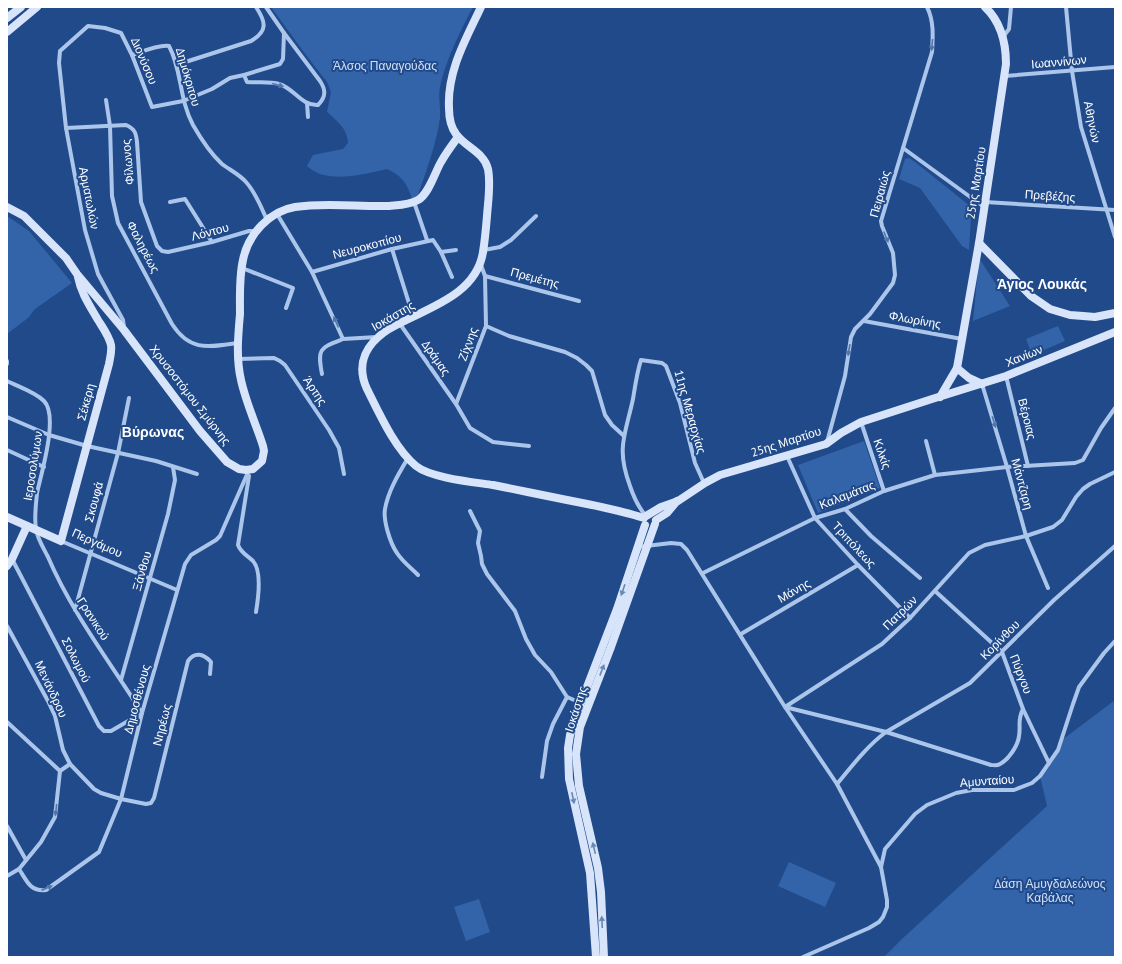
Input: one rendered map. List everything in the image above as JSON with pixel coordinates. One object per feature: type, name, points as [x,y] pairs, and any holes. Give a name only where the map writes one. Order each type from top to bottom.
[{"type":"street","points":[[7,18],[21,7]]},
{"type":"street","points":[[7,32],[37,7]]},
{"type":"street","points":[[176,65],[252,41],[259,36],[263,30],[264,24],[262,16],[256,7]]},
{"type":"street","points":[[244,75],[247,82],[280,84],[307,103],[314,105],[318,105],[325,94],[324,88],[266,7]]},
{"type":"street","name":"Ιοκάστης","points":[[481,7],[451,75],[448,97],[452,128],[458,137],[481,156],[488,167],[489,182],[484,250],[481,265],[473,278],[459,292],[432,308],[413,316],[378,337],[369,346],[362,365],[365,385],[394,438],[408,458],[418,467],[429,472],[608,508],[645,520],[638,547],[584,705],[576,758],[579,786],[598,868],[601,892],[604,957]]},
{"type":"street","name":"Πειραιώς","points":[[826,444],[845,376],[851,337],[893,283],[895,275],[893,253],[881,221],[932,52],[932,18],[927,7]]},
{"type":"street","name":"25ης Μαρτίου","points":[[645,520],[661,507],[678,500],[704,484],[730,472],[826,444],[841,433],[861,422],[940,397],[957,368],[979,243],[1005,76],[1006,56],[1004,38],[994,19],[985,7]]},
{"type":"street","points":[[1004,38],[1009,29],[1011,7]]},
{"type":"street","name":"Αθηνών","points":[[1066,7],[1072,71],[1081,127],[1115,237]]},
{"type":"street","name":"Διονύσου","points":[[59,63],[60,51],[88,26],[100,27],[121,33],[132,55],[152,107],[183,101]]},
{"type":"street","points":[[183,101],[212,89],[230,78],[280,64],[283,59],[284,34]]},
{"type":"street","name":"Δημόκριτου","points":[[132,55],[166,45],[169,46],[176,65],[183,101],[193,125],[214,156],[245,181],[252,190],[267,220]]},
{"type":"street","name":"Αρματωλών","points":[[59,63],[66,128],[88,242],[98,274],[123,320],[124,330]]},
{"type":"street","name":"Ιωαννίνων","points":[[1005,76],[1115,67]]},
{"type":"street","name":"Φαληρέως","points":[[106,100],[110,126],[112,196],[118,222],[172,324],[185,340],[196,345],[212,346],[238,343]]},
{"type":"street","points":[[307,103],[308,116]]},
{"type":"street","name":"Φίλωνος","points":[[66,128],[126,125],[133,128],[136,132],[141,202],[157,246],[162,251],[168,252]]},
{"type":"street","points":[[256,612],[259,597],[257,568],[253,562],[242,553],[238,545],[250,470],[257,467],[262,461],[264,451],[264,446],[246,401],[240,379],[238,359],[242,268],[245,252],[257,231],[267,220],[286,209],[326,205],[401,205],[420,199],[424,195],[449,148],[458,137]]},
{"type":"street","points":[[903,148],[984,205]]},
{"type":"street","points":[[170,202],[185,199],[212,242]]},
{"type":"street","points":[[414,202],[428,240],[433,240],[452,277]]},
{"type":"street","name":"Πρεβέζης","points":[[984,205],[1115,210]]},
{"type":"street","name":"Χρυσοστόμου Σμύρνης","points":[[7,207],[24,216],[66,258],[77,274],[124,330],[184,411],[223,458],[236,468],[250,470]]},
{"type":"street","points":[[277,214],[312,272],[344,339]]},
{"type":"street","points":[[484,250],[500,247],[511,240],[536,216]]},
{"type":"street","name":"Λόντου","points":[[168,252],[212,242],[249,231],[257,231]]},
{"type":"street","name":"Νευροκοπίου","points":[[312,272],[428,240]]},
{"type":"street","points":[[979,243],[1031,296],[1050,309],[1070,315],[1095,317],[1115,313]]},
{"type":"street","points":[[392,249],[413,316]]},
{"type":"street","points":[[440,252],[456,250]]},
{"type":"street","name":"Ζίχνης","points":[[456,404],[486,326],[485,276],[481,265]]},
{"type":"street","points":[[242,268],[293,288],[286,308]]},
{"type":"street","name":"Σέκερη","points":[[61,541],[109,364],[111,347],[105,331],[84,297],[77,274]]},
{"type":"street","name":"Πρεμέτης","points":[[485,276],[579,301]]},
{"type":"street","name":"Φλωρίνης","points":[[864,321],[962,339]]},
{"type":"street","name":"Δράμας","points":[[400,324],[456,404],[470,428],[493,442],[529,446]]},
{"type":"street","points":[[486,326],[509,336],[555,349],[577,358],[592,371],[599,397],[608,420],[624,436]]},
{"type":"street","name":"Χανίων","points":[[940,397],[1006,376],[1115,332]]},
{"type":"street","points":[[322,374],[319,358],[320,352],[325,346],[344,339],[378,337]]},
{"type":"street","name":"Άρτης","points":[[238,359],[274,358],[280,360],[285,365],[329,430],[339,448],[344,474]]},
{"type":"street","name":"11ης Μεραρχίας","points":[[645,520],[637,505],[625,472],[622,457],[624,436],[641,361],[662,363],[666,366],[676,392],[695,463],[704,484]]},
{"type":"street","points":[[957,368],[969,378],[982,384]]},
{"type":"street","name":"Βέροιας","points":[[1006,376],[1028,466]]},
{"type":"street","name":"Ιεροσολύμων","points":[[7,381],[36,395],[48,406],[49,410],[49,435],[44,467],[36,499],[36,530]]},
{"type":"street","name":"Μάντζαρη","points":[[982,384],[1026,536],[1048,588]]},
{"type":"street","name":"Σκουφά","points":[[75,610],[118,453],[130,398]]},
{"type":"street","name":"Καλαμάτας","points":[[703,573],[815,518],[845,508],[884,491],[936,475],[1007,467],[1075,463],[1083,460],[1101,428],[1115,408]]},
{"type":"street","points":[[7,417],[49,435],[87,446],[156,461],[197,474]]},
{"type":"street","name":"Κιλκίς","points":[[861,422],[884,491]]},
{"type":"street","points":[[926,441],[936,475]]},
{"type":"street","points":[[7,450],[44,467]]},
{"type":"street","name":"Τριπόλεως","points":[[787,455],[815,518],[910,618]]},
{"type":"street","points":[[408,458],[398,474],[384,510],[388,537],[397,553],[418,575]]},
{"type":"street","name":"Ξάνθου","points":[[121,680],[168,514],[176,480],[173,467]]},
{"type":"street","name":"Δημοσθένους","points":[[18,869],[31,888],[39,891],[46,890],[99,852],[121,799],[142,713],[177,590],[188,559],[191,555],[220,536],[250,470]]},
{"type":"street","name":"Πατρών","points":[[785,707],[882,644],[910,618],[969,554],[985,545],[1026,536],[1053,527],[1062,520],[1076,497],[1083,489],[1115,472]]},
{"type":"street","name":"25ης Μαρτίου","points":[[656,522],[667,513],[678,500]]},
{"type":"street","points":[[845,508],[871,536],[920,578]]},
{"type":"street","points":[[470,511],[480,531],[478,543],[482,564],[487,574],[515,612],[535,655],[551,672],[567,698],[584,705]]},
{"type":"street","name":"Περγάμου","points":[[7,517],[91,555],[177,590]]},
{"type":"street","points":[[645,520],[650,527],[656,522]]},
{"type":"street","name":"Ιοκάστης","points":[[596,957],[590,874],[570,779],[568,753],[570,735],[611,647],[656,522]]},
{"type":"street","points":[[7,566],[12,559],[27,526]]},
{"type":"street","name":"Γρανικού","points":[[36,530],[58,581],[75,610],[142,713]]},
{"type":"street","points":[[638,547],[672,543],[681,544],[687,550],[703,573],[785,707],[837,784],[881,867]]},
{"type":"street","name":"Κορίνθου","points":[[837,784],[877,738],[970,683],[1054,600],[1115,546]]},
{"type":"street","name":"Σολωμού","points":[[12,559],[99,726],[104,731],[111,731],[142,713]]},
{"type":"street","name":"Μάνης","points":[[741,634],[858,565]]},
{"type":"street","name":"Πύργου","points":[[935,591],[1002,652],[1024,709],[1049,763]]},
{"type":"street","name":"Μενάνδρου","points":[[7,626],[55,716],[63,750],[70,764],[94,789],[101,793],[121,799]]},
{"type":"street","name":"Αμυνταίου","points":[[803,957],[879,922],[887,908],[881,867],[885,849],[915,814],[927,805],[956,793],[963,791],[1014,790],[1032,783],[1040,776],[1058,750],[1072,704],[1080,687],[1104,653],[1115,641]]},
{"type":"street","name":"Νηρέως","points":[[121,799],[146,804],[151,803],[154,798],[188,661],[196,654],[207,658],[211,662],[210,674]]},
{"type":"street","points":[[542,777],[547,742],[553,724],[567,698]]},
{"type":"street","points":[[785,707],[886,732],[991,765],[998,765],[1004,761],[1017,744],[1019,737],[1019,720],[1024,709]]},
{"type":"street","points":[[7,722],[60,771]]},
{"type":"street","points":[[7,876],[18,869],[41,842],[55,817],[60,771],[70,764]]},
{"type":"street","points":[[7,826],[26,860]]},
{"type":"green space","name":"Άλσος Παναγούδας","points":[[271,7],[473,7],[446,66],[439,91],[440,118],[436,138],[418,195],[412,199],[408,189],[400,177],[387,169],[357,175],[335,177],[315,172],[307,166],[313,155],[343,149],[348,143],[346,133],[335,119],[327,112],[331,92],[327,82]]},
{"type":"green space","points":[[909,158],[970,206],[969,213],[971,217],[969,250],[962,246],[920,188],[899,179],[905,159]]},
{"type":"green space","points":[[7,216],[29,231],[72,283],[35,309],[28,318],[7,334]]},
{"type":"green space","points":[[979,258],[1010,306],[973,321]]},
{"type":"green space","points":[[1058,326],[1065,341],[1032,355],[1026,339]]},
{"type":"green space","points":[[864,441],[880,488],[818,513],[798,465]]},
{"type":"green space","name":"Δάση Αμυγδαλεώνος Καβάλας","points":[[1115,700],[1115,957],[884,957],[1047,806],[1040,776],[1062,740]]},
{"type":"green space","points":[[789,862],[836,883],[825,907],[778,886]]},
{"type":"green space","points":[[479,899],[490,932],[466,941],[454,907]]},
{"type":"district","name":"Άγιος Λουκάς","points":[[1042,284]]},
{"type":"district","name":"Βύρωνας","points":[[153,432]]}]
